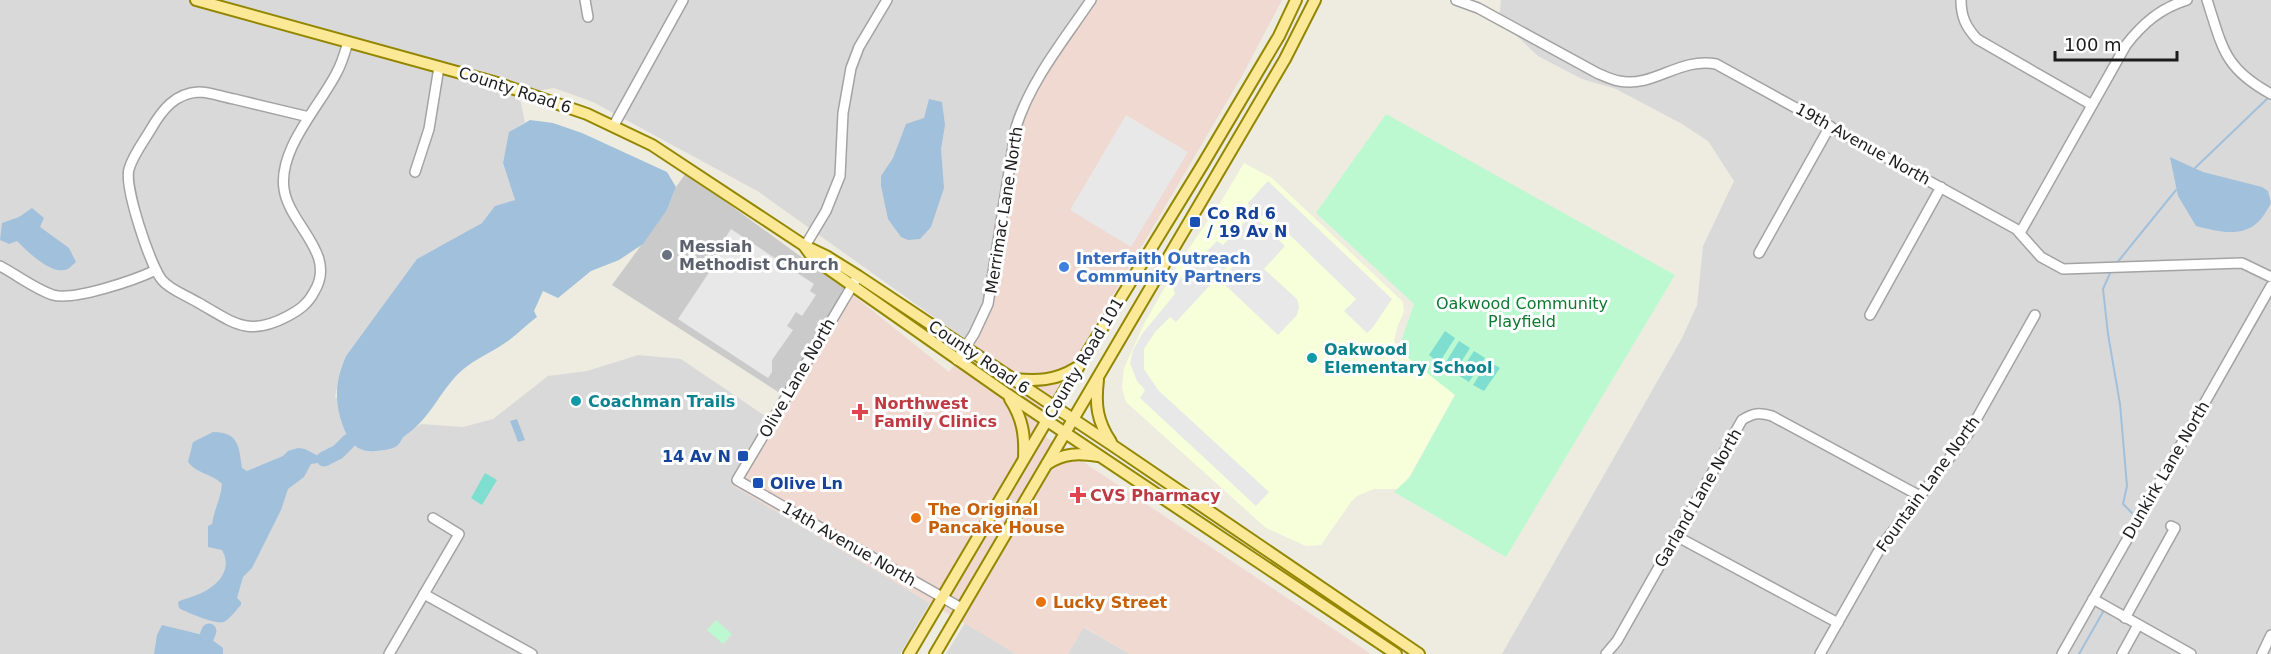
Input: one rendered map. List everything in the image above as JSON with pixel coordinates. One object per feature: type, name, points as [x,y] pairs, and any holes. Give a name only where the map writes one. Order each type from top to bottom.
[{"type":"main road","name":"County Road 6","points":[[196,0],[556,102],[614,125],[652,145],[805,246],[858,276],[1056,407],[1419,654]]},
{"type":"main road","name":"County Road 101","points":[[909,654],[1079,366],[1279,36],[1296,0]]},
{"type":"main road","name":"County Road 101","points":[[935,654],[1289,51],[1315,0]]},
{"type":"main road","name":"County Road 6","points":[[805,246],[813,258],[851,286],[1006,394],[1396,654]]},
{"type":"main road","points":[[1012,379],[1048,380],[1064,375],[1079,366]]},
{"type":"main road","points":[[1099,375],[1096,412],[1104,431],[1115,447]]},
{"type":"main road","points":[[1006,394],[1017,410],[1023,426],[1024,460]]},
{"type":"main road","points":[[1045,465],[1057,457],[1070,454],[1101,456]]},
{"type":"street","points":[[585,0],[588,17]]},
{"type":"street","points":[[614,125],[683,0]]},
{"type":"street","points":[[805,246],[826,211],[840,176],[844,101],[851,68],[859,47],[887,0]]},
{"type":"street","name":"Merrimac Lane North","points":[[957,360],[974,334],[988,304],[1016,127],[1022,110],[1029,95],[1091,0]]},
{"type":"street","points":[[1961,0],[1965,23],[1977,39],[2092,105]]},
{"type":"street","points":[[2020,233],[2126,45],[2136,32],[2161,10],[2187,0]]},
{"type":"street","points":[[2207,0],[2221,43],[2236,69],[2247,80],[2271,94]]},
{"type":"street","name":"19th Avenue North","points":[[1460,1],[1478,8],[1597,73],[1617,81],[1640,81],[1695,63],[1716,64],[1941,187],[2020,233],[2041,257],[2064,269],[2242,263],[2271,277]]},
{"type":"street","points":[[309,117],[199,92],[175,99],[165,106],[129,169],[128,182],[134,205],[156,270],[168,285],[241,326],[265,327],[300,309],[316,290],[320,264],[317,252],[289,207],[283,176],[291,150],[338,71],[348,42]]},
{"type":"street","points":[[415,172],[429,129],[439,67]]},
{"type":"street","points":[[1759,253],[1830,126]]},
{"type":"street","points":[[1870,315],[1941,187]]},
{"type":"street","points":[[0,266],[52,295],[61,297],[81,294],[156,270]]},
{"type":"street","name":"Olive Lane North","points":[[737,480],[858,276]]},
{"type":"street","name":"Dunkirk Lane North","points":[[2062,654],[2271,286]]},
{"type":"street","name":"Fountain Lane North","points":[[1820,654],[1882,545],[1968,434],[2035,315]]},
{"type":"street","name":"Garland Lane North","points":[[1606,654],[1617,641],[1743,420],[1757,412],[1772,416],[1920,496]]},
{"type":"street","name":"14th Avenue North","points":[[737,480],[961,608]]},
{"type":"street","points":[[389,654],[459,534],[434,518]]},
{"type":"street","points":[[2126,618],[2175,528],[2171,526]]},
{"type":"street","points":[[1676,536],[1838,623]]},
{"type":"street","points":[[424,594],[532,654]]},
{"type":"street","points":[[2093,599],[2191,654]]},
{"type":"street","points":[[2122,654],[2138,625]]},
{"type":"street","points":[[2262,654],[2271,635]]},
{"type":"shaded area","points":[[0,0],[1090,0],[1015,125],[993,232],[986,294],[970,343],[759,192],[593,102],[554,88],[519,94],[525,122],[510,132],[503,163],[515,200],[496,206],[482,223],[417,260],[346,356],[341,367],[335,397],[403,436],[421,424],[463,427],[493,419],[548,376],[587,371],[638,355],[681,359],[774,422],[732,485],[930,603],[900,654],[0,654]]},
{"type":"shaded area","points":[[1090,0],[1282,0],[1242,76],[1034,429],[1371,654],[1130,654],[1084,627],[1068,654],[1016,654],[732,485],[790,398],[848,291],[949,372],[970,343],[986,291],[993,232],[1014,125]]},
{"type":"shaded area","points":[[1501,0],[2271,0],[2271,654],[1502,654],[1682,338],[1697,305],[1703,246],[1734,181],[1708,141],[1682,124],[1616,89],[1582,79],[1538,56],[1499,19]]},
{"type":"shaded area","points":[[929,99],[942,102],[945,125],[941,149],[944,188],[931,227],[920,239],[908,240],[901,237],[888,219],[881,176],[893,158],[906,124],[924,118]]},
{"type":"shaded area","points":[[1126,115],[1188,152],[1131,247],[1070,210]]},
{"type":"shaded area","points":[[530,120],[553,123],[582,133],[667,172],[676,187],[667,210],[643,244],[619,260],[591,271],[558,298],[543,291],[534,311],[537,317],[509,340],[461,371],[421,422],[403,437],[398,445],[376,451],[359,448],[348,437],[338,408],[338,382],[346,356],[417,259],[482,223],[495,206],[515,200],[503,163],[509,132]]},
{"type":"shaded area","points":[[2170,157],[2203,172],[2262,187],[2268,191],[2271,203],[2265,214],[2251,228],[2228,232],[2196,226],[2178,196]]},
{"type":"shaded area","points":[[1244,163],[1272,178],[1403,302],[1404,312],[1394,341],[1398,349],[1455,395],[1408,479],[1398,489],[1374,489],[1357,496],[1321,545],[1306,546],[1266,528],[1126,402],[1122,388],[1124,368],[1145,322],[1177,266]]},
{"type":"shaded area","points":[[686,173],[848,291],[786,397],[612,285],[667,210],[676,187]]},
{"type":"shaded area","points":[[1268,181],[1392,299],[1367,333],[1344,311],[1356,299],[1266,212],[1258,220],[1285,246],[1264,269],[1297,299],[1299,307],[1297,315],[1278,335],[1220,280],[1241,258],[1238,255],[1176,322],[1170,317],[1155,332],[1144,349],[1144,369],[1158,390],[1269,492],[1256,506],[1140,398],[1145,390],[1137,381],[1130,363],[1133,350],[1142,334],[1175,294],[1173,286],[1217,241],[1223,245],[1248,219],[1250,211],[1248,203]]},
{"type":"shaded area","points":[[32,208],[44,218],[40,227],[69,248],[76,262],[67,269],[58,270],[45,265],[17,241],[9,244],[0,240],[2,223],[19,217]]},
{"type":"shaded area","points":[[731,229],[814,284],[810,291],[816,295],[802,316],[796,312],[787,326],[793,330],[772,360],[772,372],[768,378],[678,319],[730,241],[725,238]]},
{"type":"shaded area","points":[[1445,331],[1455,338],[1439,363],[1429,355]]},
{"type":"shaded area","points":[[1459,341],[1470,348],[1455,372],[1444,365]]},
{"type":"shaded area","points":[[1474,351],[1485,358],[1469,382],[1458,375]]},
{"type":"shaded area","points":[[1488,361],[1500,368],[1484,391],[1473,385]]},
{"type":"shaded area","points":[[517,419],[525,440],[518,442],[510,421]]},
{"type":"shaded area","points":[[213,432],[233,438],[238,447],[242,468],[247,471],[298,448],[305,449],[324,459],[324,462],[311,464],[304,477],[288,489],[281,510],[252,568],[243,577],[237,598],[241,605],[224,622],[201,618],[179,608],[178,602],[213,586],[226,566],[222,550],[208,547],[208,526],[212,524],[222,484],[188,462],[193,442]]},
{"type":"shaded area","points":[[485,473],[497,480],[482,505],[471,498]]},
{"type":"shaded area","points":[[965,623],[1016,654],[946,654]]},
{"type":"shaded area","points":[[162,625],[207,636],[223,648],[223,654],[154,654],[157,635]]},
{"type":"shaded area","points":[[1083,627],[1130,654],[1068,654]]},
{"type":"green space","name":"Oakwood Community Playfield","points":[[1386,114],[1675,275],[1506,557],[1394,492],[1410,477],[1455,395],[1398,350],[1414,304],[1316,213]]},
{"type":"green space","points":[[716,620],[732,634],[723,644],[707,630]]},
{"type":"waterway","points":[[2195,168],[2269,97]]},
{"type":"waterway","points":[[2116,264],[2176,190]]},
{"type":"waterway","points":[[2111,271],[2103,289],[2120,404],[2127,486],[2123,504],[2132,513]]},
{"type":"waterway","points":[[324,459],[338,452],[349,441]]},
{"type":"waterway","points":[[2079,654],[2103,612]]},
{"type":"waterway","points":[[207,636],[209,631]]},
{"type":"place","name":"Co Rd 6 / 19 Av N","points":[[1195,222]]},
{"type":"place","name":"Messiah Methodist Church","points":[[667,255]]},
{"type":"place","name":"Interfaith Outreach Community Partners","points":[[1064,267]]},
{"type":"place","name":"Oakwood Elementary School","points":[[1312,358]]},
{"type":"place","name":"Coachman Trails","points":[[576,401]]},
{"type":"place","name":"Northwest Family Clinics","points":[[860,412]]},
{"type":"place","name":"14 Av N","points":[[743,456]]},
{"type":"place","name":"Olive Ln","points":[[758,483]]},
{"type":"place","name":"CVS Pharmacy","points":[[1078,495]]},
{"type":"place","name":"The Original Pancake House","points":[[916,518]]},
{"type":"place","name":"Lucky Street","points":[[1041,602]]}]
